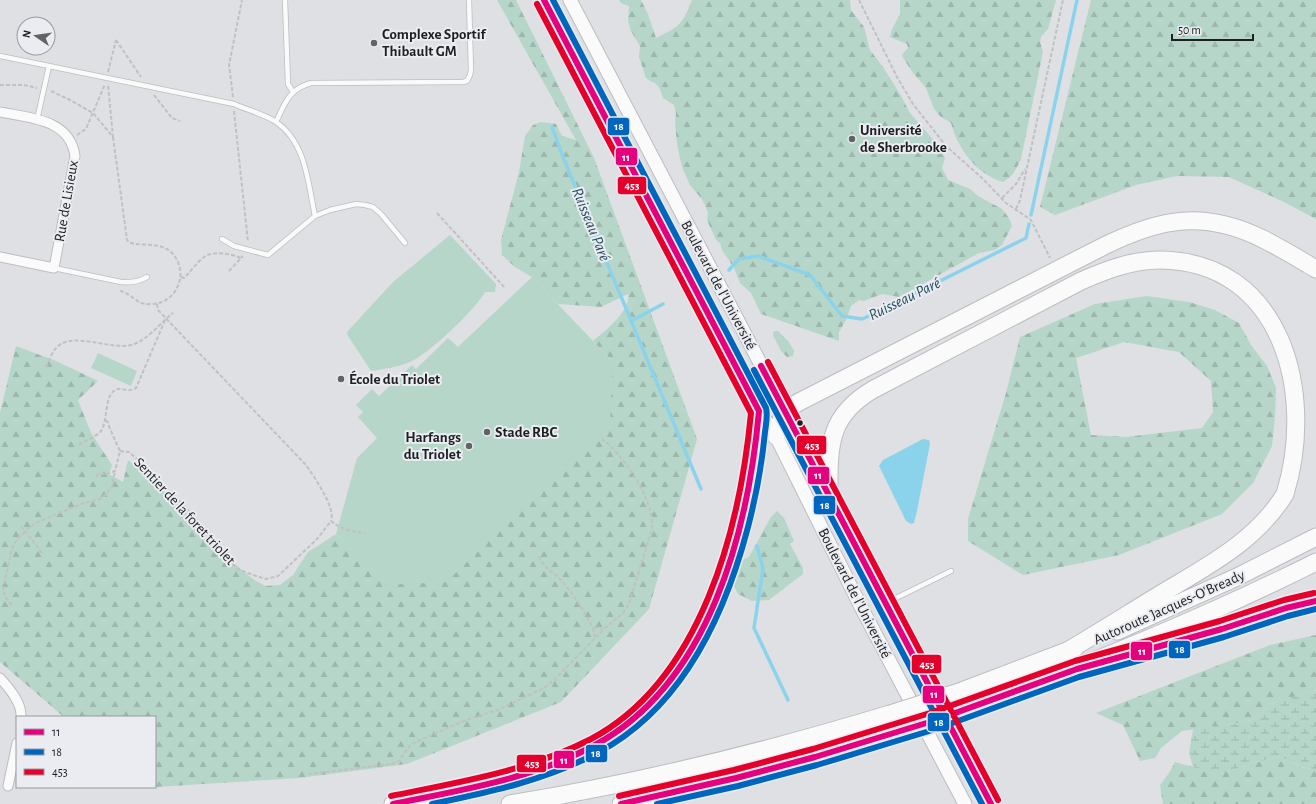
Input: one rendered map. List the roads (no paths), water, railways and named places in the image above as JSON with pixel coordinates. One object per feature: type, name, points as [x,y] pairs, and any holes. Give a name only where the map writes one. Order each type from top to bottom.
[{"type":"highway","points":[[776,436],[784,411],[1056,270],[1133,232],[1161,223],[1183,220],[1208,222],[1237,228],[1265,240],[1316,269]]},
{"type":"highway","points":[[829,496],[829,454],[833,435],[844,413],[859,399],[874,389],[1077,283],[1104,271],[1128,264],[1160,260],[1195,265],[1220,273],[1250,290],[1274,312],[1290,334],[1301,357],[1308,382]]},
{"type":"highway","points":[[393,804],[492,783],[536,771],[563,761],[593,747],[611,735],[637,715],[660,692],[680,668],[696,641],[726,571],[748,493],[756,444],[759,411]]},
{"type":"highway","points":[[1064,653],[1212,563],[1236,546],[1259,526],[1280,502],[1295,477],[1307,443],[1311,412]]},
{"type":"highway","name":"Autoroute Jacques-O'Bready","points":[[510,804],[601,788],[703,766],[890,714],[962,691],[1064,653],[1189,600],[1316,537]]},
{"type":"highway","name":"Autoroute Jacques-O'Bready","points":[[621,804],[769,769],[899,732],[971,708],[1078,669],[1206,614],[1316,562]]},
{"type":"highway","points":[[1078,669],[1222,628],[1275,611],[1316,601]]},
{"type":"main road","name":"Boulevard de l'Université","points":[[544,0],[759,411],[776,436],[861,607],[965,804]]},
{"type":"main road","name":"Boulevard de l'Université","points":[[570,0],[991,804]]},
{"type":"street","name":"Rue de Lisieux","points":[[0,112],[37,120],[58,127],[74,147],[74,161],[54,268]]},
{"type":"street","points":[[0,257],[54,268]]},
{"type":"street","points":[[0,678],[18,702],[21,716]]},
{"type":"street","points":[[8,786],[16,748]]},
{"type":"lane","points":[[285,0],[288,84],[293,92]]},
{"type":"lane","points":[[276,122],[285,103],[293,92],[301,86],[311,83],[467,81],[471,70],[469,0]]},
{"type":"lane","points":[[0,56],[234,104],[276,122],[292,137],[300,152],[305,168],[315,216]]},
{"type":"lane","points":[[37,120],[48,66]]},
{"type":"lane","points":[[222,239],[229,244],[246,250],[268,255],[315,216],[330,210],[351,205],[365,205],[373,208],[381,214],[404,243]]},
{"type":"lane","points":[[54,268],[131,283],[148,277]]},
{"type":"lane","points":[[885,603],[951,571]]},
{"type":"water","points":[[923,439],[929,440],[930,444],[917,511],[914,523],[911,524],[906,521],[879,466],[883,460]]},
{"type":"waterway","points":[[1031,215],[1077,0]]},
{"type":"waterway","name":"Ruisseau Paré","points":[[552,127],[563,157],[701,489]]},
{"type":"waterway","name":"Ruisseau Paré","points":[[729,270],[739,259],[758,256],[810,275],[842,316],[862,319],[1026,238],[1029,224]]},
{"type":"waterway","name":"Ruisseau Paré","points":[[631,321],[663,304]]},
{"type":"waterway","name":"Ruisseau Paré","points":[[757,546],[763,568],[754,628],[788,700]]},
{"type":"place","name":"Complexe Sportif Thibault GM","points":[[374,43]]},
{"type":"place","name":"Université de Sherbrooke","points":[[852,139]]},
{"type":"place","name":"École du Triolet","points":[[341,379]]},
{"type":"place","name":"Stade RBC","points":[[487,432]]},
{"type":"place","name":"Harfangs du Triolet","points":[[469,446]]}]
